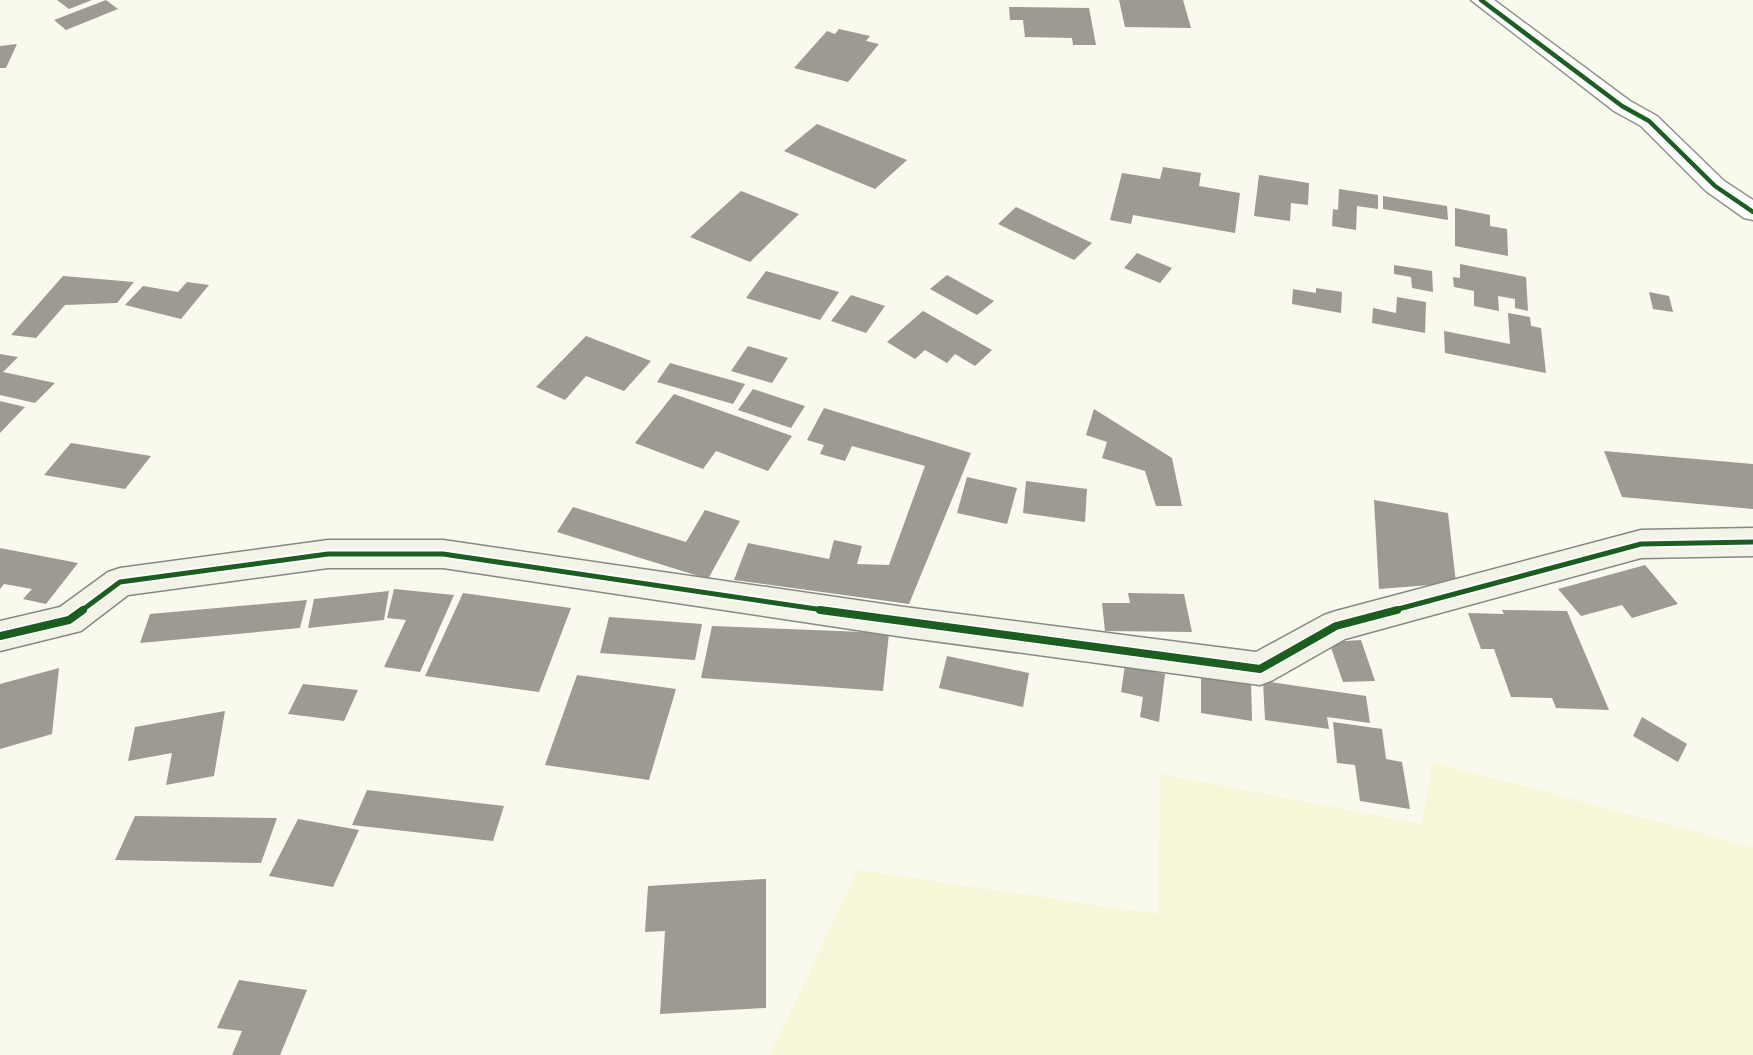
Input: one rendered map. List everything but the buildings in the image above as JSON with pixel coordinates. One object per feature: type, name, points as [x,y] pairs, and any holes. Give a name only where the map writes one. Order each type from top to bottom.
[{"type":"street","points":[[1481,0],[1622,106],[1649,121],[1715,186],[1753,212]]},
{"type":"street","points":[[0,636],[69,620],[120,582],[328,554],[443,554],[904,622],[1260,669],[1336,626],[1641,544],[1753,542]]},
{"type":"green space","points":[[1432,762],[1753,847],[1753,1055],[770,1055],[858,870],[1157,914],[1161,774],[1422,824]]},
{"type":"cycle path","points":[[1481,0],[1622,106],[1649,121],[1715,186],[1753,212]]},
{"type":"cycle path","points":[[0,636],[69,620],[120,582],[328,554],[443,554],[904,622],[1260,669],[1336,626],[1641,544],[1753,542]]}]
